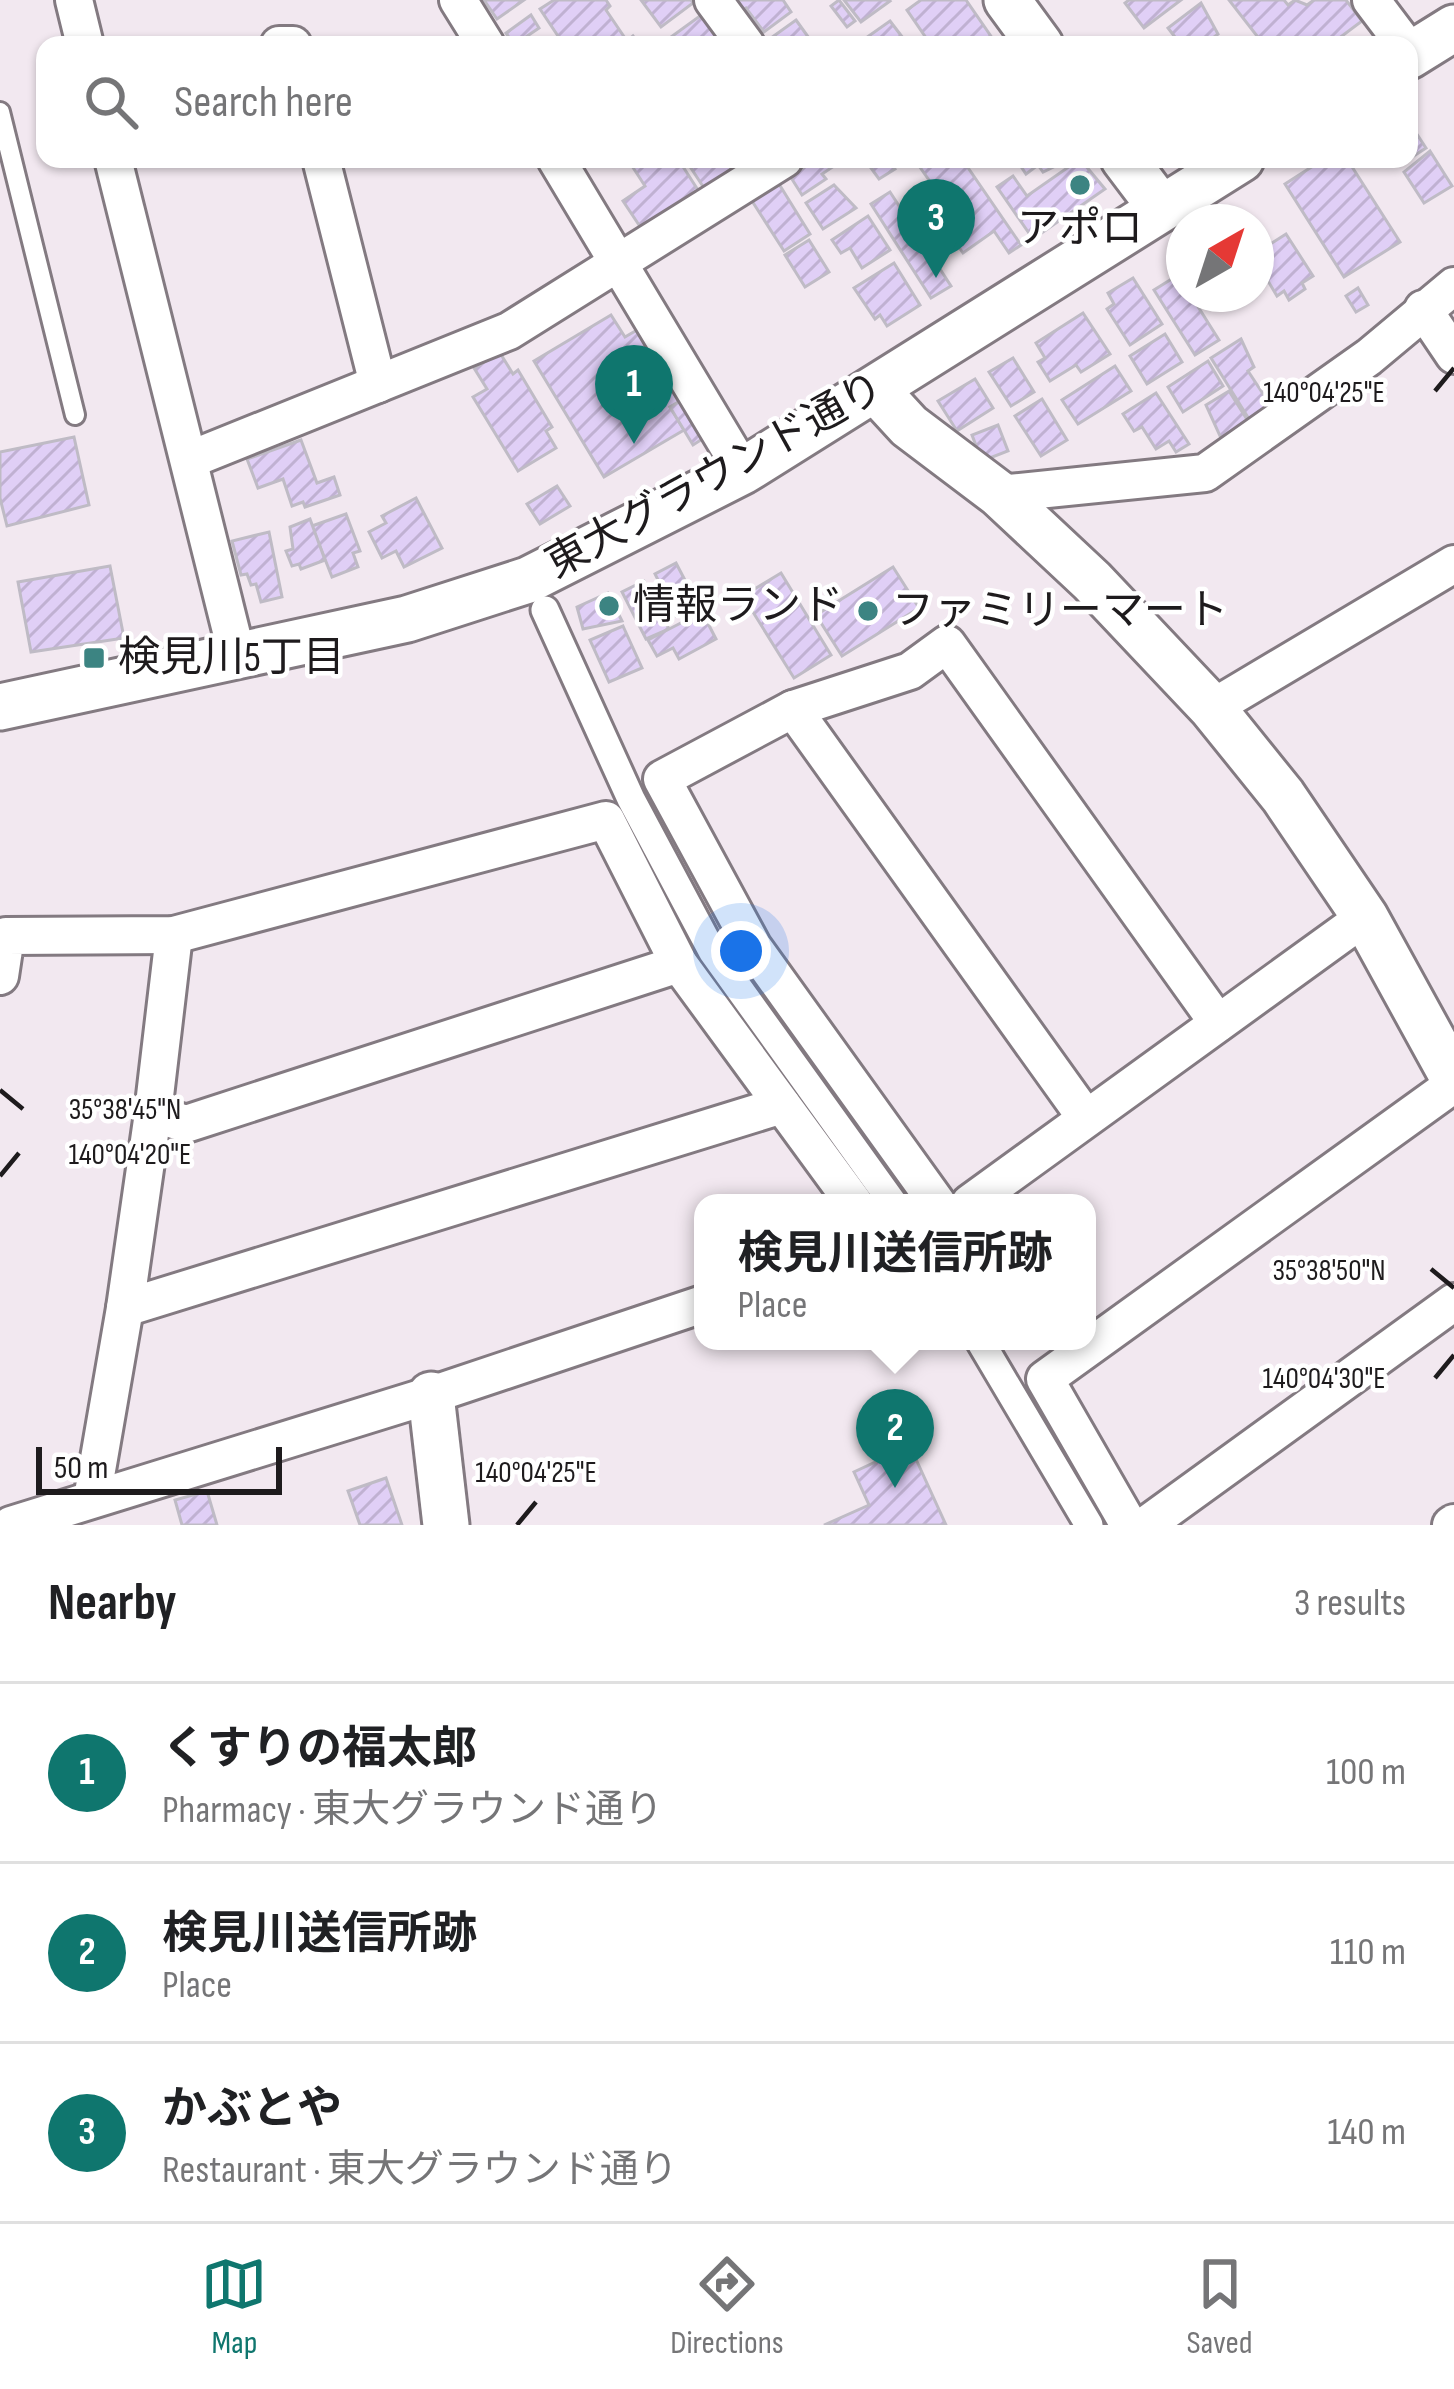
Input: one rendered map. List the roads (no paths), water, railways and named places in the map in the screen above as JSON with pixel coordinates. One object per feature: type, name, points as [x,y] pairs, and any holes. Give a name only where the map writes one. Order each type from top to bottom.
[{"type":"street","points":[[74,0],[83,36]]},
{"type":"street","points":[[458,0],[480,36]]},
{"type":"street","points":[[713,0],[739,36]]},
{"type":"street","points":[[1007,0],[1033,36]]},
{"type":"street","points":[[1371,0],[1397,36]]},
{"type":"street","points":[[1418,47],[1454,28]]},
{"type":"street","points":[[115,168],[238,659]]},
{"type":"street","points":[[323,168],[378,385]]},
{"type":"street","points":[[561,168],[743,471]]},
{"type":"street","points":[[189,460],[509,331],[769,168]]},
{"type":"street","points":[[1131,168],[1161,208]]},
{"type":"street","name":"東大グラウンド通り","points":[[0,707],[406,619],[528,580],[642,527],[743,471],[1226,168]]},
{"type":"street","points":[[999,494],[1204,473],[1369,357],[1454,286]]},
{"type":"street","points":[[1423,309],[1454,355]]},
{"type":"street","points":[[875,388],[908,426],[999,494],[1212,708],[1283,796],[1365,917],[1454,1081],[1096,1341]]},
{"type":"street","points":[[1212,708],[1454,564]]},
{"type":"street","points":[[545,610],[632,799],[712,951],[887,1194]]},
{"type":"street","points":[[931,1194],[753,947],[662,778],[793,710],[910,671],[947,644],[1218,1023]]},
{"type":"street","points":[[793,710],[1086,1118]]},
{"type":"street","points":[[0,976],[3,936],[174,935],[606,820],[679,964],[847,1194]]},
{"type":"street","points":[[982,1194],[1365,917]]},
{"type":"street","points":[[92,1499],[124,1308],[174,935]]},
{"type":"street","points":[[152,1113],[186,1124],[679,964]]},
{"type":"street","points":[[124,1308],[782,1105]]},
{"type":"street","points":[[1146,1525],[1454,1302]]},
{"type":"street","points":[[11,1525],[431,1395],[694,1307]]},
{"type":"street","points":[[985,1350],[1089,1525]]},
{"type":"street","points":[[1084,1350],[1045,1378],[1129,1525]]},
{"type":"street","points":[[431,1395],[446,1525]]},
{"type":"lane","points":[[0,112],[75,415]]},
{"type":"place","name":"アポロ","points":[[1080,185]]},
{"type":"place","name":"かぶとや","points":[[936,278]]},
{"type":"place","name":"くすりの福太郎","points":[[634,444]]},
{"type":"place","name":"情報ランド","points":[[609,606]]},
{"type":"place","name":"ファミリーマート","points":[[868,611]]},
{"type":"place","name":"検見川5丁目","points":[[94,658]]},
{"type":"place","name":"検見川送信所跡","points":[[895,1488]]}]
